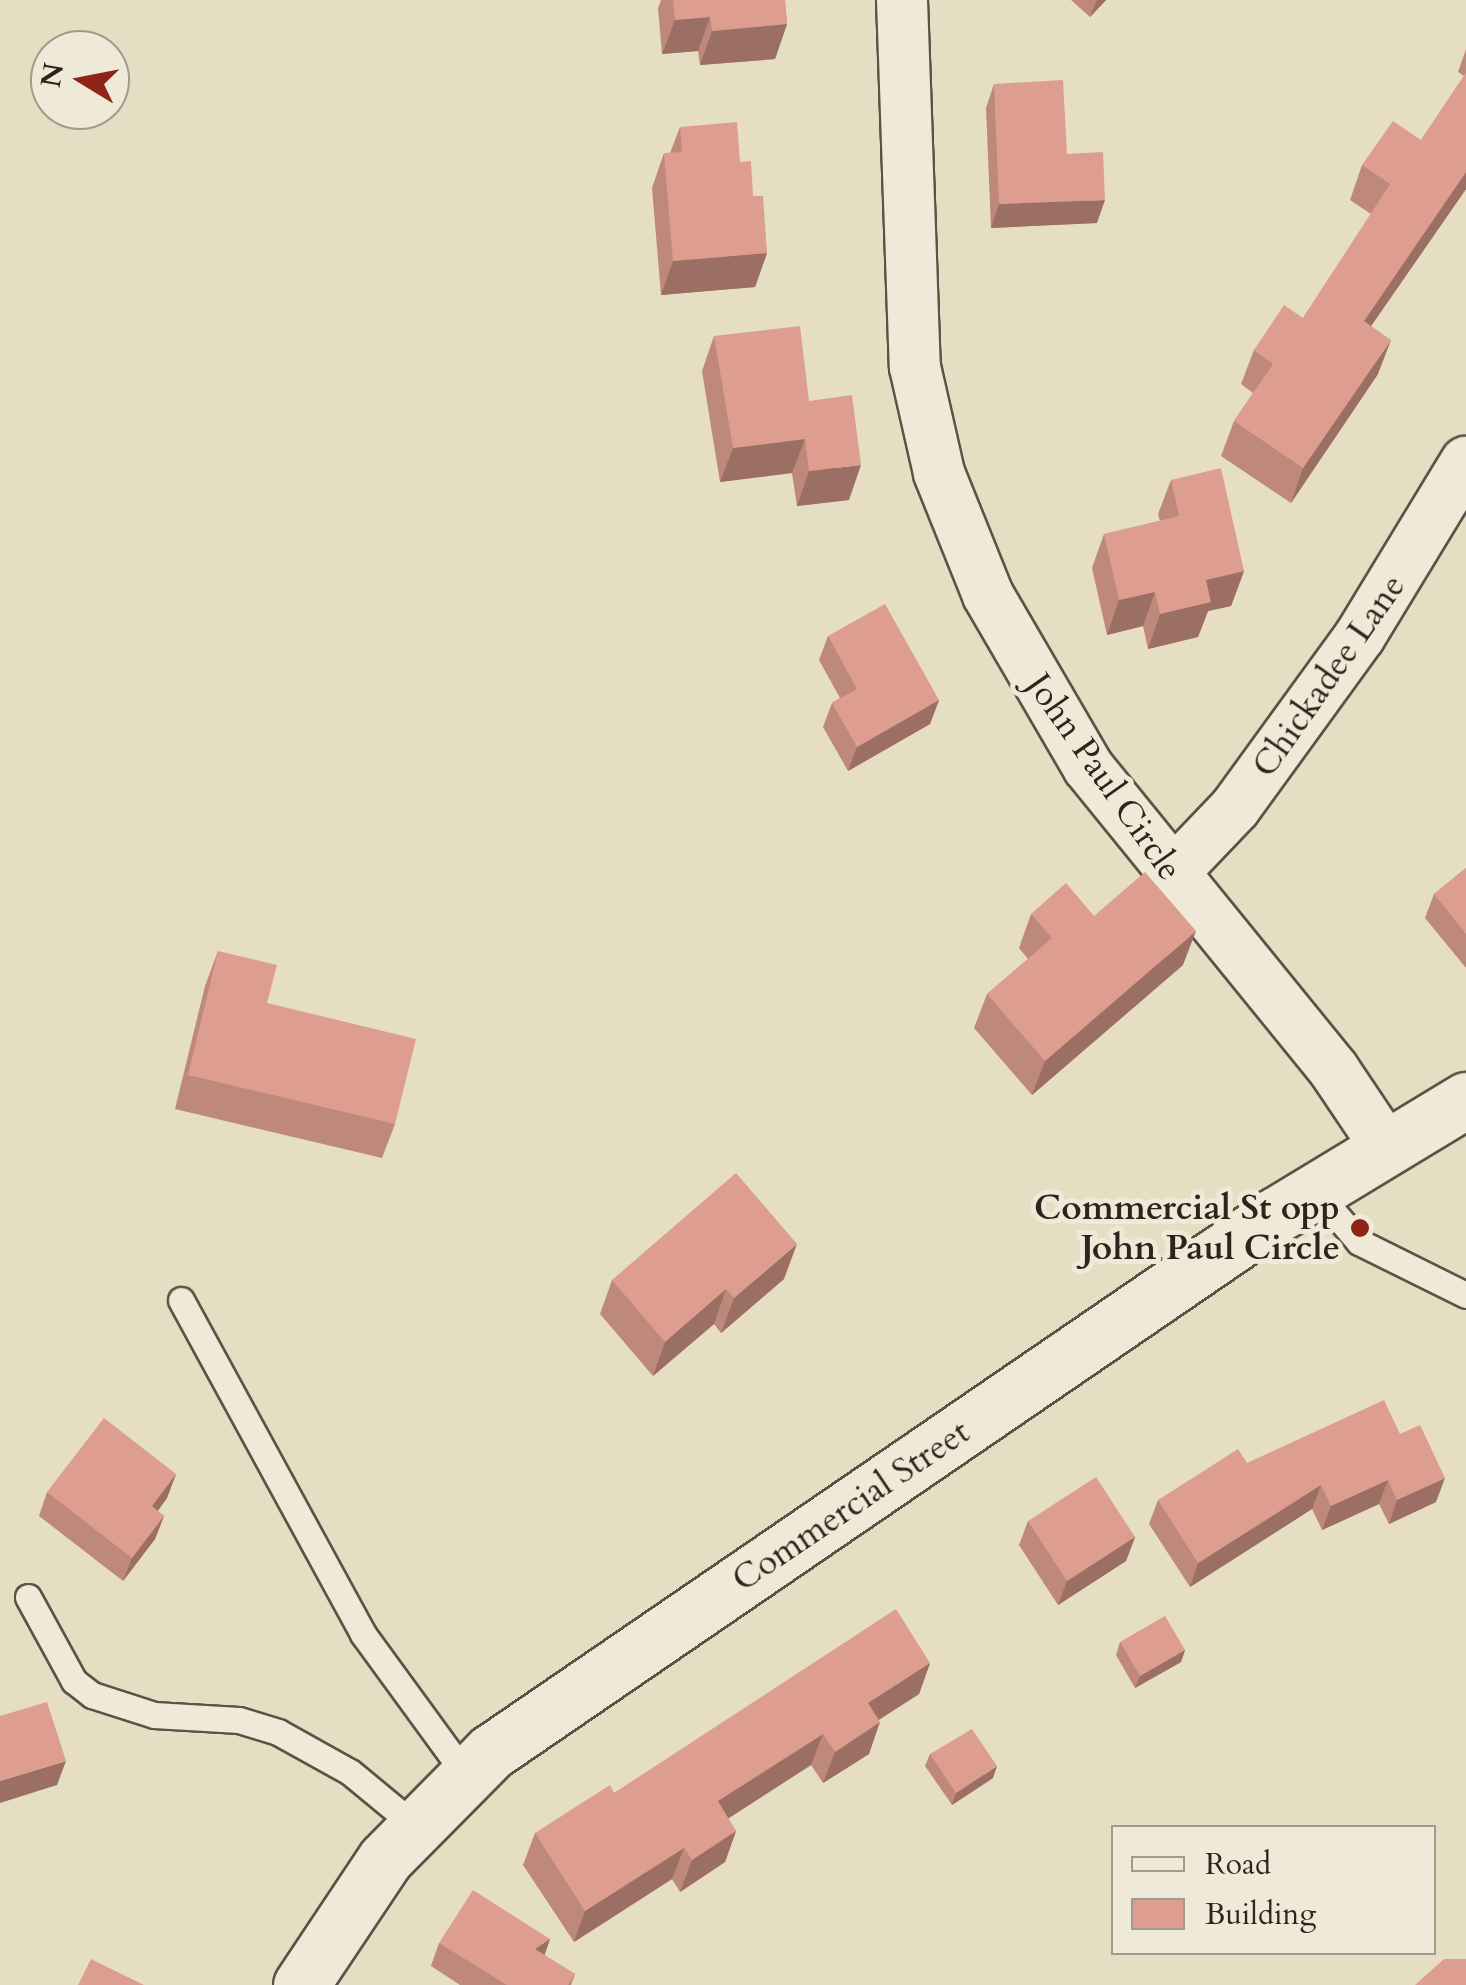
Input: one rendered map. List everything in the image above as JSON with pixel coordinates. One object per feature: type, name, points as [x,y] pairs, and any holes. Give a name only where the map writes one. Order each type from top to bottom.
[{"type":"main road","name":"Commercial Street","points":[[302,1985],[414,1824],[465,1774],[1315,1190],[1466,1100]]},
{"type":"street","name":"John Paul Circle","points":[[902,0],[910,324],[939,473],[988,595],[1036,685],[1171,875],[1334,1070],[1385,1146]]},
{"type":"street","name":"Chickadee Lane","points":[[1171,875],[1234,808],[1360,636],[1466,462]]},
{"type":"lane","points":[[1315,1190],[1359,1242],[1466,1295]]},
{"type":"lane","points":[[181,1300],[363,1634],[465,1774]]},
{"type":"lane","points":[[28,1598],[74,1681],[92,1695],[154,1715],[239,1720],[278,1732],[350,1772],[414,1824]]},
{"type":"building","points":[[673,0],[785,0],[787,24],[712,31],[710,17],[675,20]]},
{"type":"building","points":[[1466,73],[1466,172],[1364,321],[1391,340],[1303,468],[1234,421],[1273,364],[1254,350],[1284,305],[1303,318],[1390,184],[1362,165],[1393,121],[1421,140]]},
{"type":"building","points":[[1063,80],[1067,154],[1103,152],[1105,200],[999,204],[994,84]]},
{"type":"building","points":[[737,122],[740,162],[751,161],[753,196],[763,196],[767,253],[673,261],[664,153],[682,152],[680,127]]},
{"type":"building","points":[[800,326],[809,401],[852,395],[861,465],[809,471],[805,439],[733,448],[714,336]]},
{"type":"building","points":[[1221,468],[1244,571],[1206,580],[1211,602],[1160,614],[1155,592],[1119,600],[1104,534],[1179,516],[1171,480]]},
{"type":"building","points":[[885,604],[939,700],[857,747],[832,703],[857,689],[828,636]]},
{"type":"building","points":[[1466,868],[1466,934],[1434,894]]},
{"type":"building","points":[[1145,872],[1196,931],[1045,1061],[987,994],[1052,938],[1031,914],[1066,883],[1094,916]]},
{"type":"building","points":[[218,951],[277,965],[267,1003],[416,1039],[395,1124],[188,1075]]},
{"type":"building","points":[[736,1173],[797,1244],[734,1298],[726,1289],[665,1342],[612,1280]]},
{"type":"building","points":[[1384,1400],[1400,1434],[1420,1425],[1445,1478],[1397,1500],[1388,1480],[1331,1506],[1321,1485],[1198,1563],[1158,1500],[1238,1449],[1247,1463]]},
{"type":"building","points":[[104,1418],[176,1474],[152,1506],[164,1516],[132,1558],[47,1492]]},
{"type":"building","points":[[1096,1477],[1135,1537],[1067,1581],[1028,1521]]},
{"type":"building","points":[[896,1609],[930,1663],[868,1703],[880,1722],[835,1752],[823,1734],[718,1801],[736,1831],[692,1860],[684,1848],[585,1911],[535,1833],[610,1785],[614,1793]]},
{"type":"building","points":[[1165,1616],[1185,1650],[1140,1676],[1120,1642]]},
{"type":"building","points":[[47,1702],[66,1761],[0,1781],[0,1716]]},
{"type":"building","points":[[972,1729],[997,1766],[956,1793],[930,1754]]},
{"type":"building","points":[[473,1890],[550,1939],[535,1949],[575,1974],[568,1985],[507,1985],[439,1943]]},
{"type":"building","points":[[91,1959],[144,1985],[78,1985]]},
{"type":"building","points":[[1444,1959],[1466,1959],[1466,1985],[1415,1985]]},
{"type":"place","name":"Commercial St opp John Paul Circle","points":[[1360,1228]]}]
